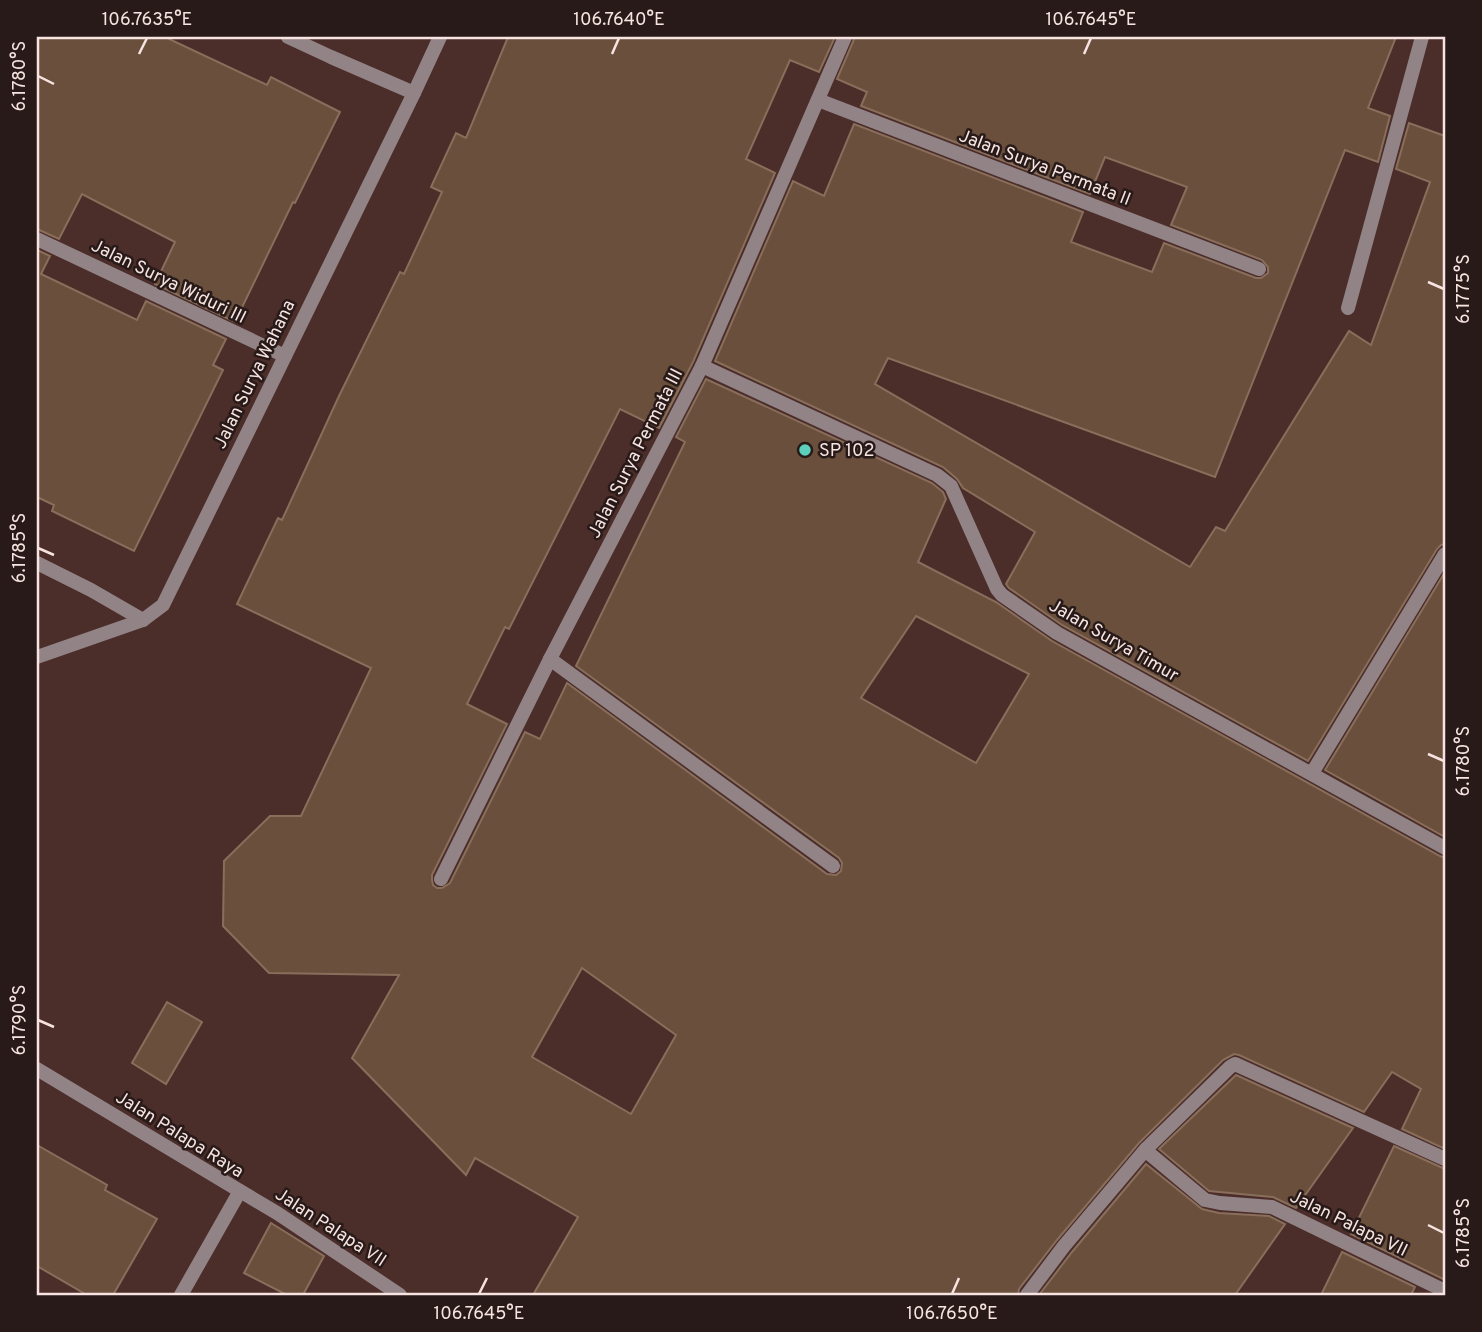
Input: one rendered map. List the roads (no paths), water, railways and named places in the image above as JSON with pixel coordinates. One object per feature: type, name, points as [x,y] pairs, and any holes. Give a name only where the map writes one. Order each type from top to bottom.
[{"type":"street","points":[[288,37],[414,93]]},
{"type":"street","name":"Jalan Surya Wahana","points":[[37,657],[143,620],[163,605],[440,37]]},
{"type":"street","name":"Jalan Surya Permata III","points":[[442,879],[550,659],[702,366],[845,37]]},
{"type":"street","points":[[1348,308],[1422,37]]},
{"type":"street","name":"Jalan Surya Permata II","points":[[818,100],[1259,269]]},
{"type":"street","name":"Jalan Surya Widuri III","points":[[37,239],[285,356]]},
{"type":"street","name":"Jalan Surya Timur","points":[[702,366],[937,475],[951,486],[1002,595],[1056,633],[1445,848]]},
{"type":"street","points":[[1312,774],[1445,554]]},
{"type":"street","points":[[37,563],[143,620]]},
{"type":"street","points":[[550,659],[833,866]]},
{"type":"street","points":[[1027,1295],[1063,1246],[1146,1149],[1235,1064],[1445,1159]]},
{"type":"street","name":"Jalan Palapa Raya","points":[[37,1069],[240,1191],[181,1295]]},
{"type":"street","name":"Jalan Palapa VII","points":[[1146,1149],[1205,1200],[1272,1207],[1445,1292]]},
{"type":"street","name":"Jalan Palapa VII","points":[[240,1191],[400,1295]]},
{"type":"place","name":"SP 102","points":[[805,450]]}]
